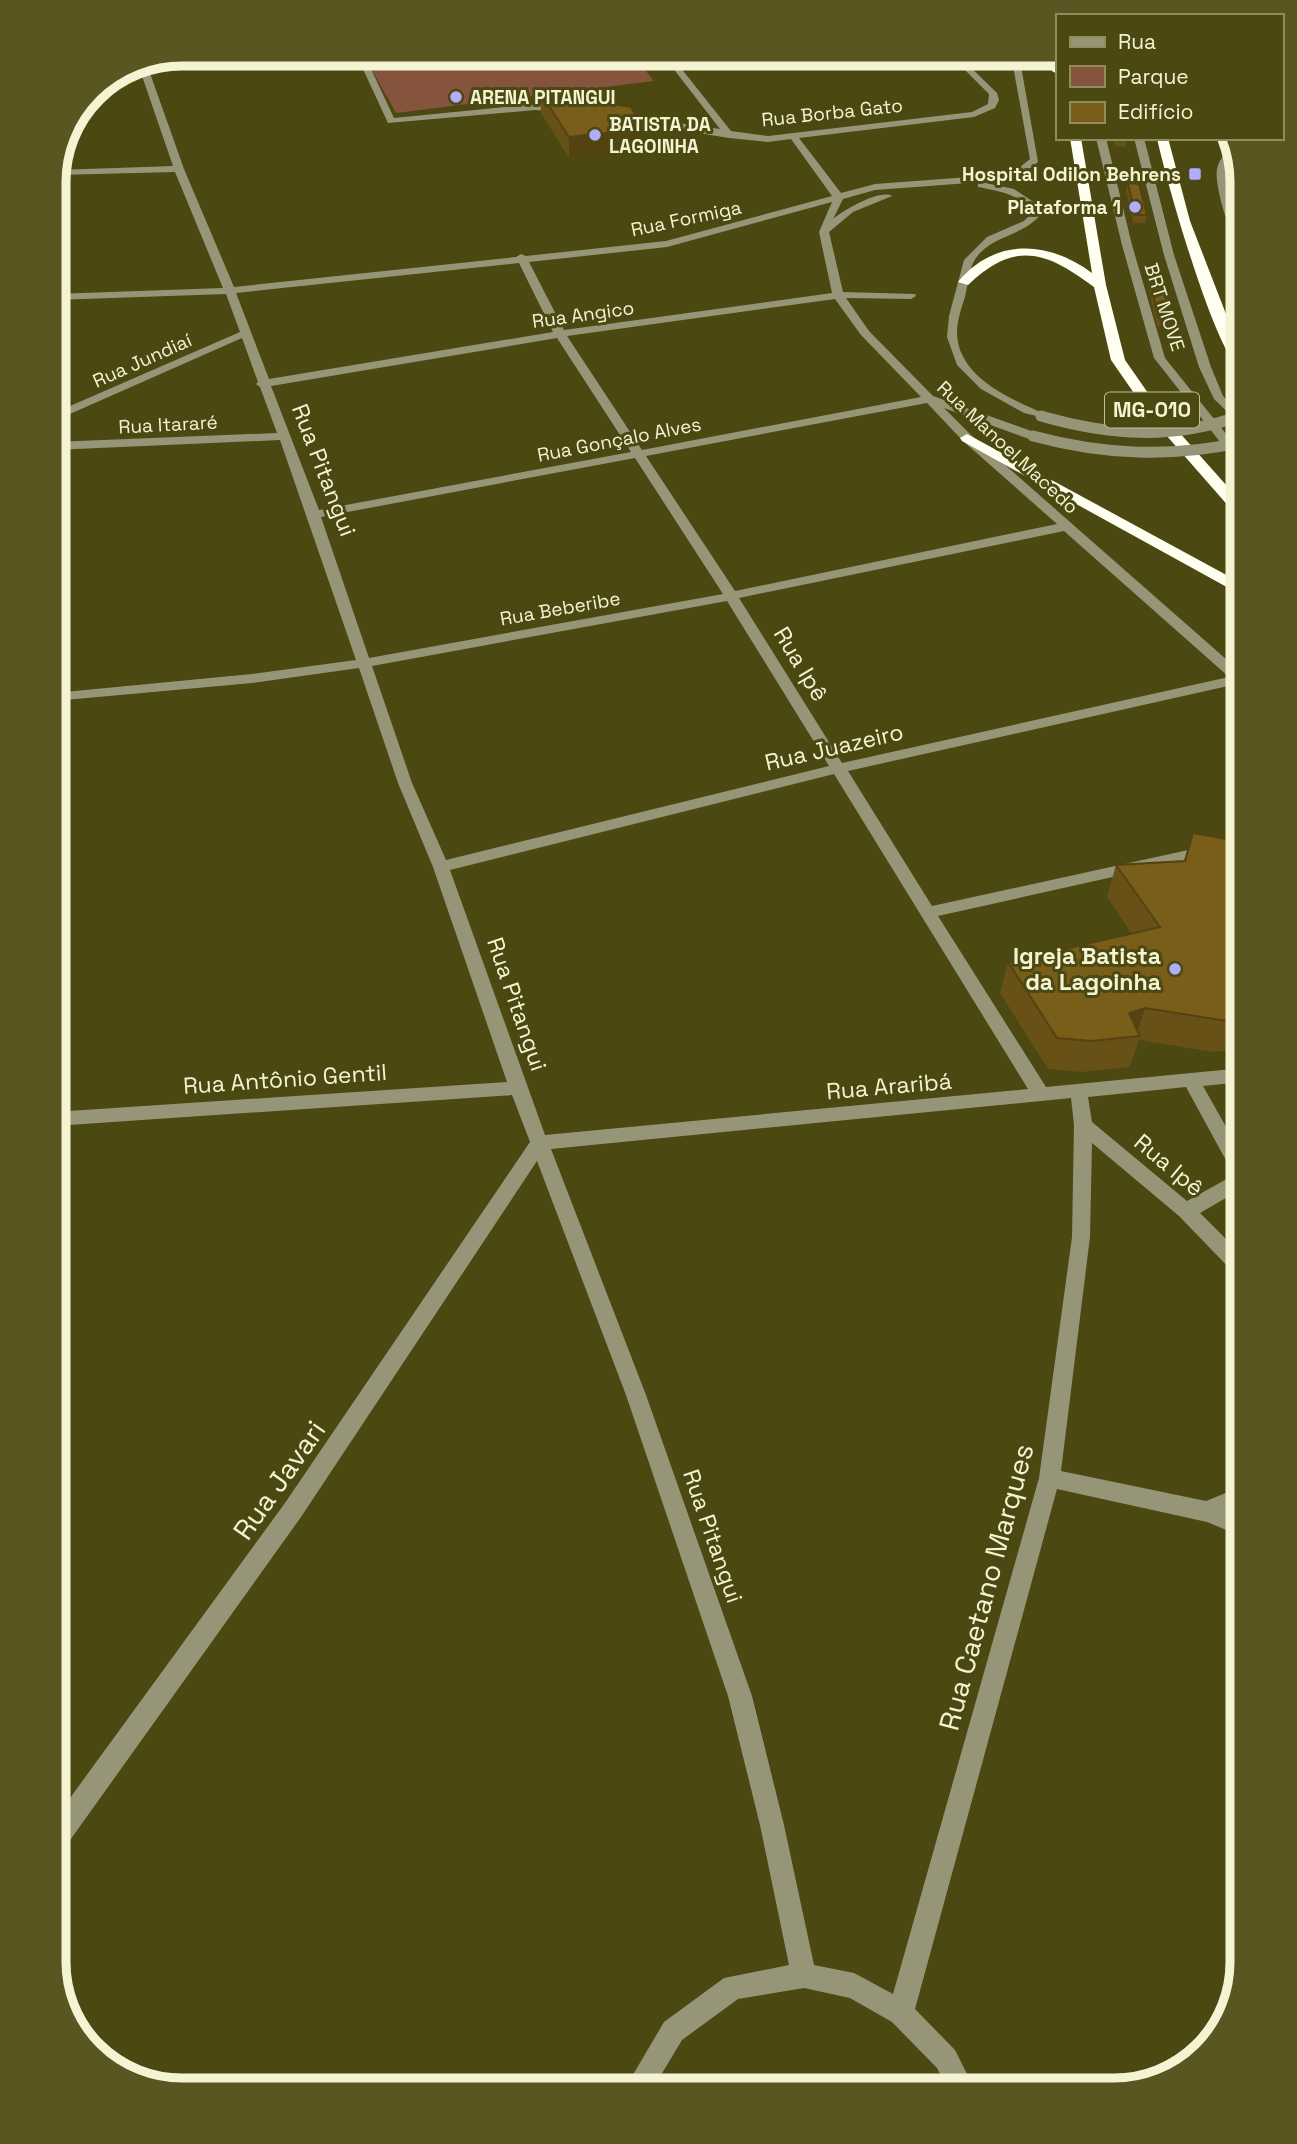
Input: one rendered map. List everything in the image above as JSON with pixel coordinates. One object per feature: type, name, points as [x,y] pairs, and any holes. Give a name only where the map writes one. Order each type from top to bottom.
[{"type":"highway","name":"MG-010","points":[[1075,140],[1100,285],[1118,360],[1157,416],[1230,499]]},
{"type":"highway","points":[[1162,140],[1168,170],[1230,345]]},
{"type":"highway","points":[[964,282],[985,259],[1028,250],[1069,262],[1100,285]]},
{"type":"highway","points":[[967,438],[1230,584]]},
{"type":"street","points":[[365,66],[391,121],[535,107],[568,110]]},
{"type":"street","points":[[675,67],[729,135]]},
{"type":"street","name":"Rua Borba Gato","points":[[608,116],[759,139],[985,110],[995,100],[993,93],[967,67]]},
{"type":"street","name":"Rua Formiga","points":[[67,297],[230,292],[521,257],[667,244],[875,187],[917,186],[1018,173],[1035,159],[1018,67]]},
{"type":"street","name":"Rua Pitangui","points":[[146,73],[179,169],[230,292],[243,334],[314,515],[405,783],[440,867],[518,1088],[636,1395],[740,1696],[772,1825],[804,1976]]},
{"type":"street","points":[[793,136],[839,198],[830,212],[824,232]]},
{"type":"street","name":"BRT MOVE","points":[[1101,140],[1127,245],[1160,358],[1230,447]]},
{"type":"street","name":"BRT MOVE","points":[[1140,140],[1169,255],[1205,367],[1218,397],[1230,410]]},
{"type":"street","points":[[1228,158],[1222,166],[1221,181],[1230,208]]},
{"type":"street","points":[[67,173],[179,169]]},
{"type":"street","points":[[821,171],[833,176]]},
{"type":"street","points":[[846,181],[875,187]]},
{"type":"street","points":[[946,183],[1010,190],[1024,196],[1035,207],[1035,215],[1028,223],[976,250],[964,271],[964,282],[953,320],[955,352],[967,370],[987,387],[1010,402],[1041,416],[1105,432],[1162,435],[1207,429],[1230,420]]},
{"type":"street","points":[[824,232],[842,215],[859,206],[917,186]]},
{"type":"street","name":"Rua Manoel Macedo","points":[[824,232],[838,295],[865,333],[967,438],[1230,671]]},
{"type":"street","name":"Rua Ipê","points":[[521,257],[559,334],[731,596],[836,769],[1042,1096]]},
{"type":"street","name":"Rua Angico","points":[[262,384],[559,334],[838,295],[911,296]]},
{"type":"street","name":"Rua Jundiaí","points":[[67,412],[243,334]]},
{"type":"street","points":[[931,399],[1033,436],[1086,450],[1137,455],[1206,450],[1230,445]]},
{"type":"street","name":"Rua Gonçalo Alves","points":[[314,515],[931,399]]},
{"type":"street","name":"Rua Itararé","points":[[67,445],[284,436]]},
{"type":"street","name":"Rua Beberibe","points":[[67,696],[267,677],[363,663],[731,596],[1068,526]]},
{"type":"street","name":"Rua Juazeiro","points":[[440,867],[836,769],[1230,683]]},
{"type":"street","points":[[927,913],[1230,846]]},
{"type":"street","name":"Rua Araribá","points":[[540,1143],[1230,1076]]},
{"type":"street","points":[[1191,1080],[1230,1150]]},
{"type":"street","name":"Rua Antônio Gentil","points":[[66,1118],[518,1088]]},
{"type":"street","points":[[1079,1092],[1083,1125]]},
{"type":"street","name":"Rua Ipê","points":[[1083,1125],[1186,1210],[1230,1256]]},
{"type":"street","name":"Rua Caetano Marques","points":[[901,2013],[1049,1478],[1081,1237],[1083,1125]]},
{"type":"street","name":"Rua Javari","points":[[66,1824],[293,1510],[540,1143]]},
{"type":"street","points":[[1186,1210],[1230,1186]]},
{"type":"street","points":[[1049,1478],[1207,1511],[1230,1521]]},
{"type":"street","points":[[1207,1511],[1230,1501]]},
{"type":"street","points":[[645,2078],[673,2031],[733,1987],[804,1976],[854,1986],[901,2013],[946,2059],[956,2078]]},
{"type":"green space","name":"ARENA PITANGUI","points":[[370,66],[642,66],[654,81],[396,113]]},
{"type":"building","points":[[540,92],[631,107],[639,122],[628,125],[634,130],[569,137]]},
{"type":"building","points":[[1128,183],[1139,184],[1147,215],[1135,215]]},
{"type":"building","points":[[1150,278],[1162,279],[1171,318],[1158,318]]},
{"type":"building","name":"Igreja Batista da Lagoinha","points":[[1193,833],[1230,840],[1230,1021],[1145,1008],[1129,1013],[1140,1036],[1091,1041],[1057,1038],[1008,962],[1160,927],[1116,865],[1185,861]]},
{"type":"place","name":"ARENA PITANGUI","points":[[456,97]]},
{"type":"place","name":"BATISTA DA LAGOINHA","points":[[595,135]]},
{"type":"place","name":"Hospital Odilon Behrens","points":[[1195,174]]},
{"type":"place","name":"Plataforma 1","points":[[1135,207]]},
{"type":"place","name":"Igreja Batista da Lagoinha","points":[[1175,969]]}]
